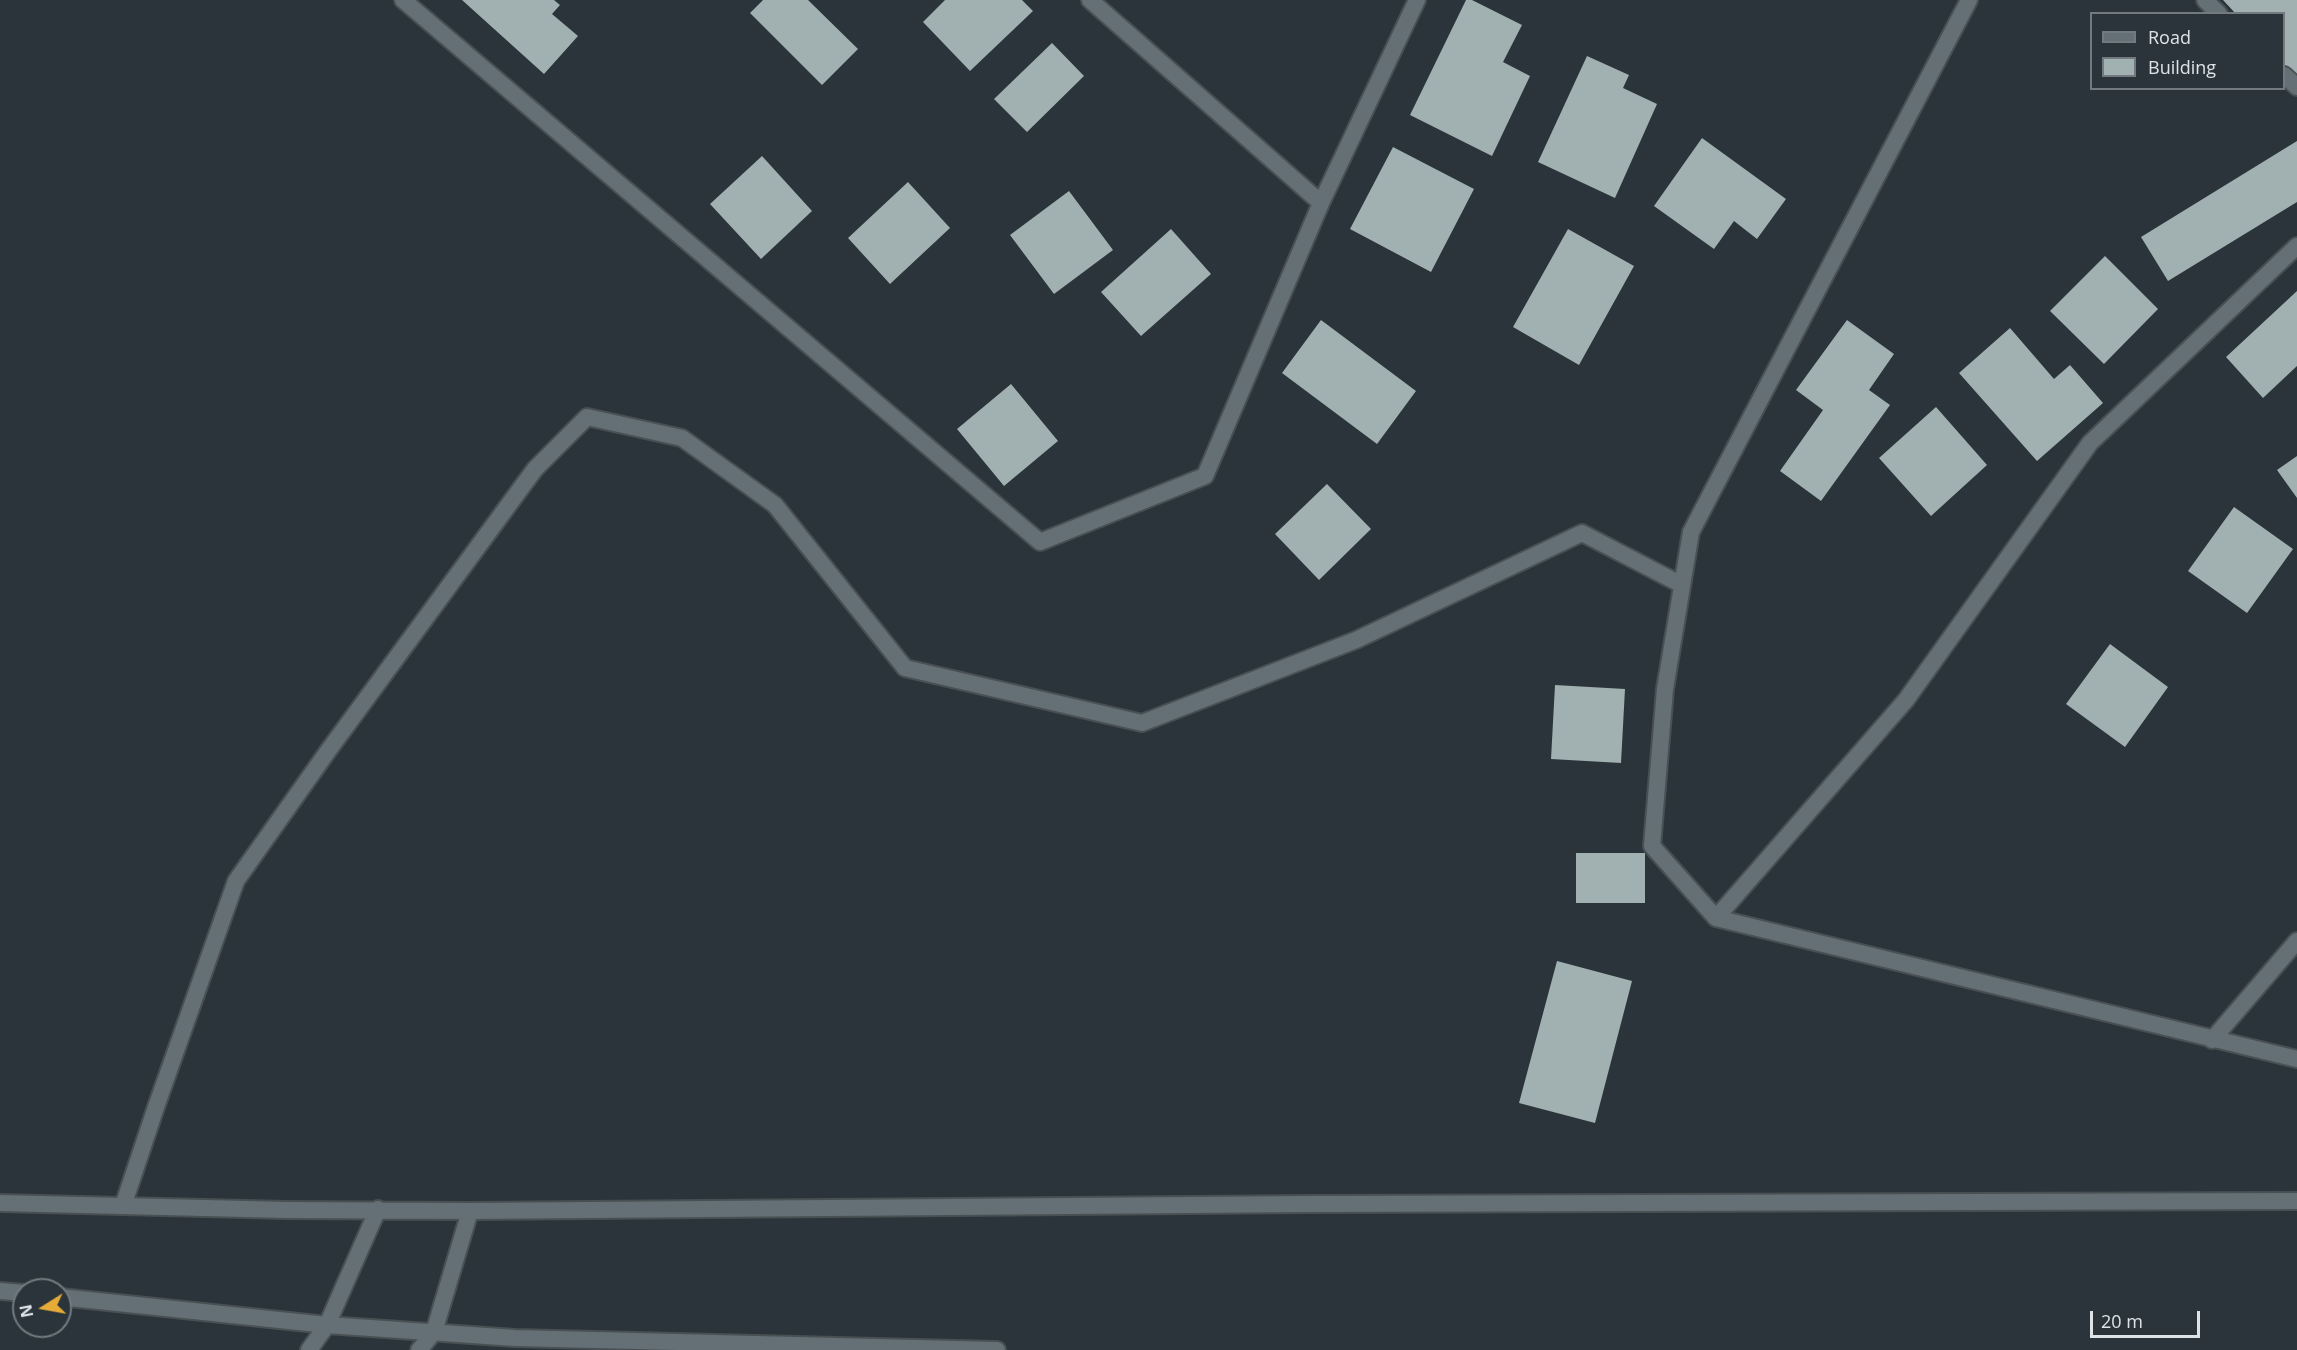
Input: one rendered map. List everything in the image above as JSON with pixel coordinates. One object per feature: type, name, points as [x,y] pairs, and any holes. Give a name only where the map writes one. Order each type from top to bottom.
[{"type":"street","points":[[403,0],[1040,542],[1205,476],[1321,203],[1417,0]]},
{"type":"street","points":[[1090,0],[1321,203]]},
{"type":"street","points":[[1969,0],[1691,532],[1665,690],[1652,846],[1716,918],[2297,1059]]},
{"type":"street","points":[[2205,0],[2217,12]]},
{"type":"street","points":[[2285,77],[2297,87]]},
{"type":"street","points":[[1716,918],[1906,700],[2090,443],[2297,246]]},
{"type":"street","points":[[123,1206],[236,881],[328,751],[535,469],[587,417],[682,438],[775,505],[905,668],[1142,723],[1356,640],[1582,533],[1682,585]]},
{"type":"street","points":[[2212,1040],[2297,941]]},
{"type":"street","points":[[0,1203],[470,1211],[1321,1204],[2297,1201]]},
{"type":"street","points":[[309,1350],[327,1325],[378,1209]]},
{"type":"street","points":[[418,1350],[434,1332],[470,1211]]},
{"type":"street","points":[[72,1298],[327,1325],[515,1338],[997,1350]]},
{"type":"building","points":[[462,0],[554,0],[560,5],[552,14],[578,36],[544,74]]},
{"type":"building","points":[[763,0],[808,0],[858,49],[822,85],[750,13]]},
{"type":"building","points":[[945,0],[1022,0],[1033,11],[970,71],[923,22]]},
{"type":"building","points":[[1466,0],[1472,0],[1522,25],[1503,62],[1530,76],[1492,156],[1410,115]]},
{"type":"building","points":[[2223,0],[2297,0],[2297,78],[2285,65],[2285,12],[2234,12]]},
{"type":"building","points":[[1052,43],[1084,76],[1027,132],[994,99]]},
{"type":"building","points":[[1587,56],[1629,75],[1623,88],[1657,104],[1615,198],[1538,162]]},
{"type":"building","points":[[1702,138],[1786,199],[1757,239],[1734,221],[1714,249],[1654,206]]},
{"type":"building","points":[[2297,141],[2297,202],[2168,281],[2141,237]]},
{"type":"building","points":[[1393,147],[1474,189],[1431,272],[1350,229]]},
{"type":"building","points":[[762,156],[812,211],[761,259],[710,204]]},
{"type":"building","points":[[908,182],[950,228],[890,284],[848,238]]},
{"type":"building","points":[[1069,191],[1113,250],[1054,294],[1010,235]]},
{"type":"building","points":[[1171,229],[1211,274],[1141,336],[1101,292]]},
{"type":"building","points":[[1568,229],[1634,266],[1579,365],[1513,327]]},
{"type":"building","points":[[2105,256],[2158,309],[2104,364],[2050,311]]},
{"type":"building","points":[[2297,291],[2297,366],[2263,398],[2226,357]]},
{"type":"building","points":[[1321,320],[1416,391],[1377,444],[1282,373]]},
{"type":"building","points":[[1847,320],[1894,354],[1869,390],[1890,405],[1821,501],[1780,471],[1823,410],[1796,390]]},
{"type":"building","points":[[2010,328],[2054,379],[2070,365],[2103,403],[2037,461],[1959,373]]},
{"type":"building","points":[[1011,384],[1058,441],[1004,486],[957,429]]},
{"type":"building","points":[[1936,407],[1987,465],[1931,516],[1879,458]]},
{"type":"building","points":[[2297,456],[2297,498],[2277,470]]},
{"type":"building","points":[[1327,484],[1371,529],[1319,580],[1275,534]]},
{"type":"building","points":[[2234,507],[2293,549],[2247,613],[2188,571]]},
{"type":"building","points":[[2110,644],[2168,687],[2125,747],[2066,704]]},
{"type":"building","points":[[1555,685],[1625,689],[1621,763],[1551,759]]},
{"type":"building","points":[[1576,853],[1645,853],[1645,903],[1576,903]]},
{"type":"building","points":[[1557,961],[1632,981],[1595,1123],[1519,1103]]}]
